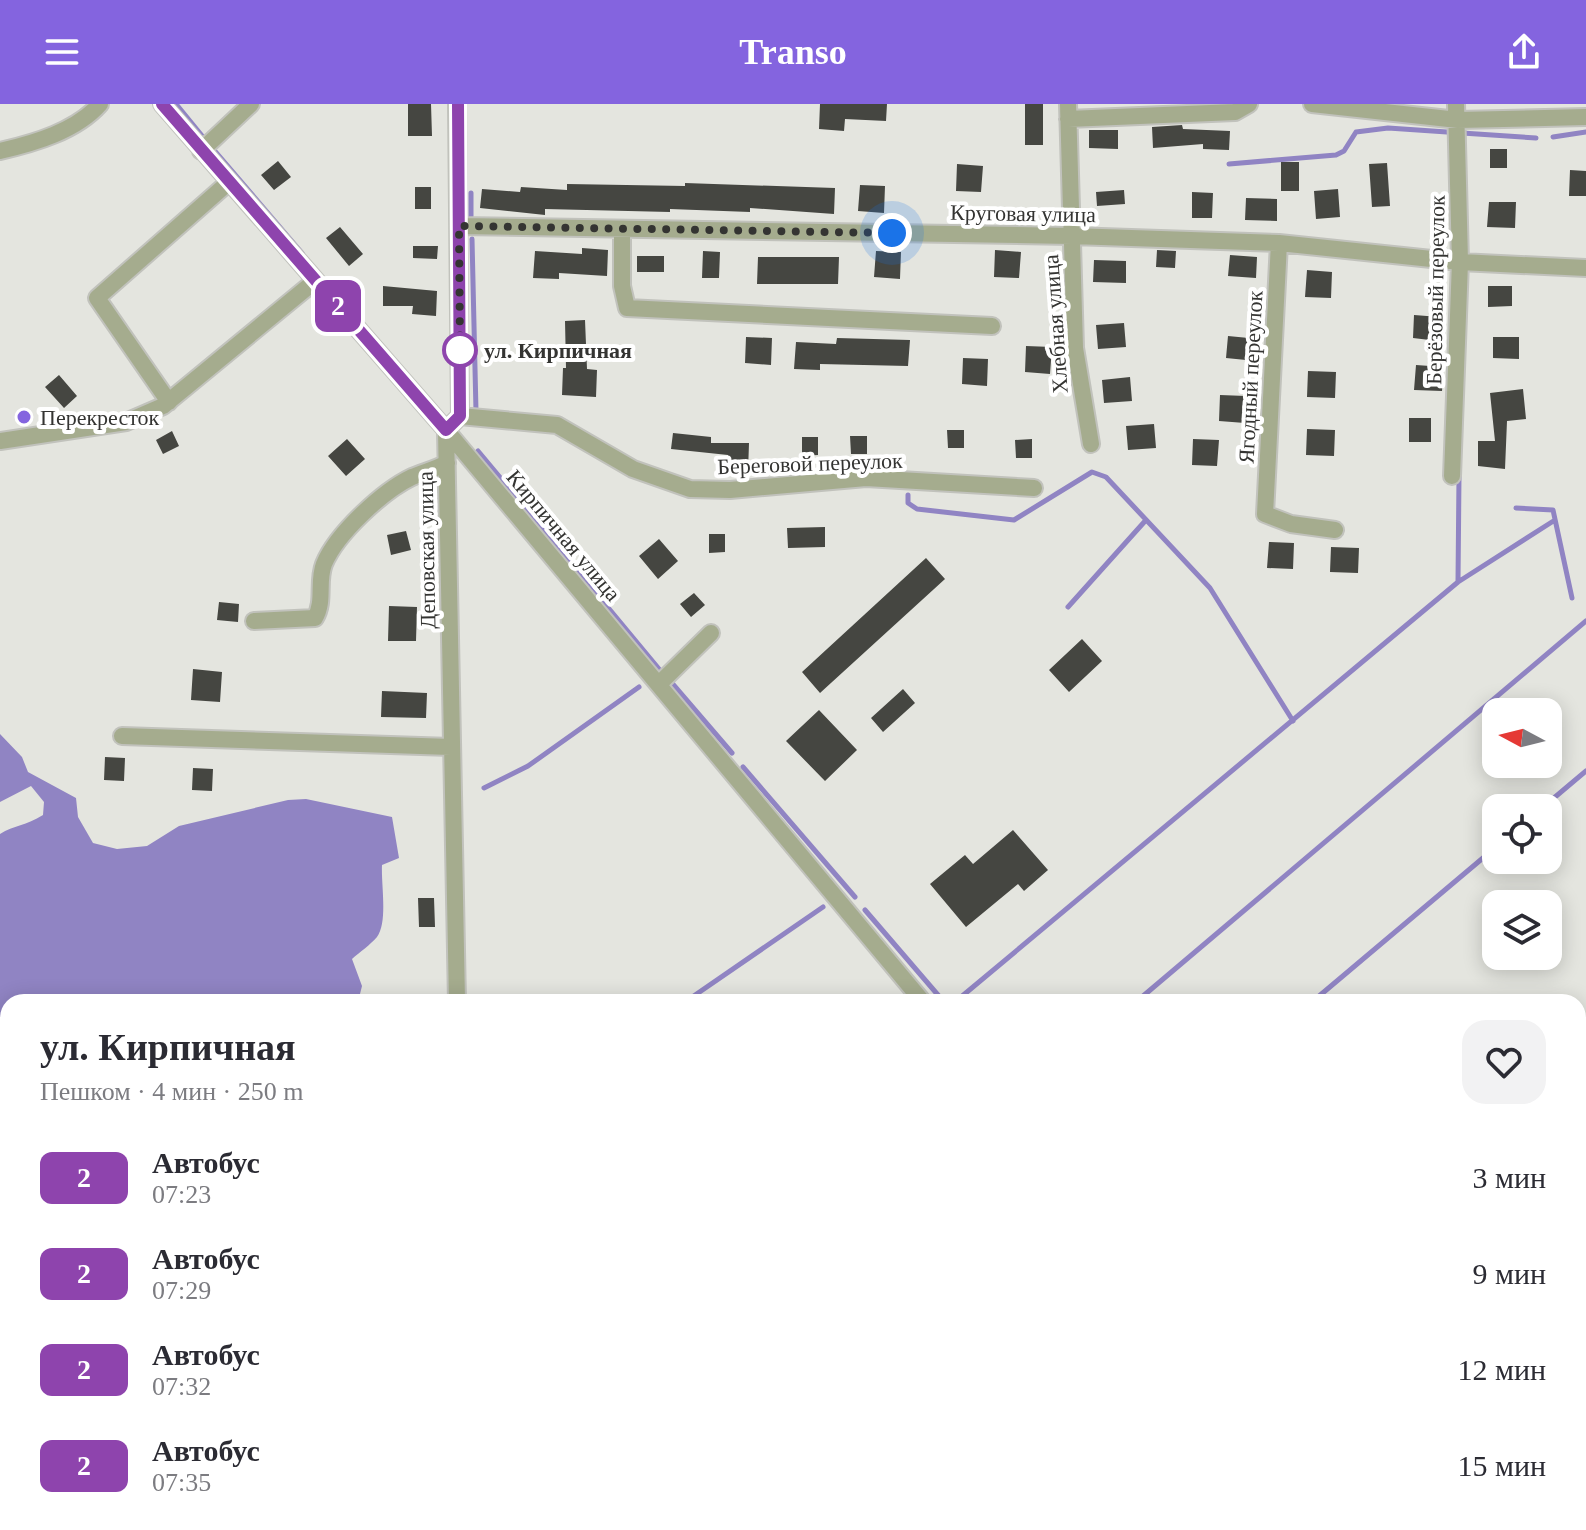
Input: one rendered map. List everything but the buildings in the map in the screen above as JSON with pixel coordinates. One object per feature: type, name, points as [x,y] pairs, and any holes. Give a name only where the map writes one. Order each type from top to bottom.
[{"type":"street","points":[[0,151],[33,143],[89,117],[100,104]]},
{"type":"street","name":"Кирпичная улица","points":[[162,104],[446,430],[916,994]]},
{"type":"street","points":[[201,151],[251,104]]},
{"type":"street","points":[[446,430],[460,416],[457,104]]},
{"type":"street","points":[[1312,104],[1586,117]]},
{"type":"street","points":[[1068,111],[1235,112],[1249,105]]},
{"type":"street","name":"Хлебная улица","points":[[1068,111],[1075,348],[1091,444]]},
{"type":"street","name":"Берёзовый переулок","points":[[1452,476],[1460,262],[1457,112]]},
{"type":"street","points":[[169,402],[97,298],[229,182]]},
{"type":"street","name":"Круговая улица","points":[[459,226],[1072,236],[1279,243],[1460,262],[1586,268]]},
{"type":"street","points":[[622,229],[622,286],[627,308],[992,326]]},
{"type":"street","name":"Ягодный переулок","points":[[1279,243],[1265,514],[1291,524],[1335,530]]},
{"type":"street","points":[[0,441],[126,422],[169,402],[315,281]]},
{"type":"street","name":"Береговой переулок","points":[[460,416],[557,425],[633,469],[690,489],[730,490],[866,478],[1034,488]]},
{"type":"street","name":"Деповская улица","points":[[446,430],[457,994]]},
{"type":"street","points":[[254,621],[315,618],[322,607],[323,566],[335,546],[380,497],[411,477],[447,463]]},
{"type":"street","points":[[660,683],[711,633]]},
{"type":"street","points":[[122,736],[451,747]]},
{"type":"shaded area","points":[[0,734],[22,757],[28,772],[76,798],[78,817],[93,843],[117,849],[147,846],[179,826],[288,800],[306,799],[392,817],[399,858],[382,865],[383,913],[377,937],[352,959],[362,986],[360,994],[0,994],[0,834],[43,815],[44,802],[31,786],[0,802]]},
{"type":"waterway","points":[[176,104],[203,137]]},
{"type":"waterway","points":[[1229,164],[1336,155],[1344,151],[1356,132],[1388,128],[1447,132]]},
{"type":"waterway","points":[[1553,137],[1586,132]]},
{"type":"waterway","points":[[1462,133],[1536,138]]},
{"type":"waterway","points":[[214,150],[302,253]]},
{"type":"waterway","points":[[471,193],[471,216]]},
{"type":"waterway","points":[[472,239],[476,411]]},
{"type":"waterway","points":[[478,451],[664,675]]},
{"type":"waterway","points":[[908,495],[908,503],[917,509],[1014,520],[1092,472],[1106,477],[1210,588],[1293,721]]},
{"type":"waterway","points":[[1458,582],[1459,476]]},
{"type":"waterway","points":[[1516,508],[1553,510],[1572,598]]},
{"type":"waterway","points":[[1068,607],[1146,520]]},
{"type":"waterway","points":[[965,994],[1458,582],[1555,520]]},
{"type":"waterway","points":[[1145,994],[1586,621]]},
{"type":"waterway","points":[[671,682],[732,753]]},
{"type":"waterway","points":[[484,788],[528,766],[639,687]]},
{"type":"waterway","points":[[743,767],[855,897]]},
{"type":"waterway","points":[[1559,794],[1586,771]]},
{"type":"waterway","points":[[1321,994],[1482,859]]},
{"type":"waterway","points":[[697,994],[823,907]]},
{"type":"waterway","points":[[865,910],[937,994]]},
{"type":"bus line","name":"2","points":[[162,104],[446,430],[460,416],[458,104]]},
{"type":"place","name":"ул. Кирпичная","points":[[460,350]]},
{"type":"place","name":"Перекресток","points":[[24,417]]},
{"type":"route","points":[[460,350],[459,226],[892,233]]}]
